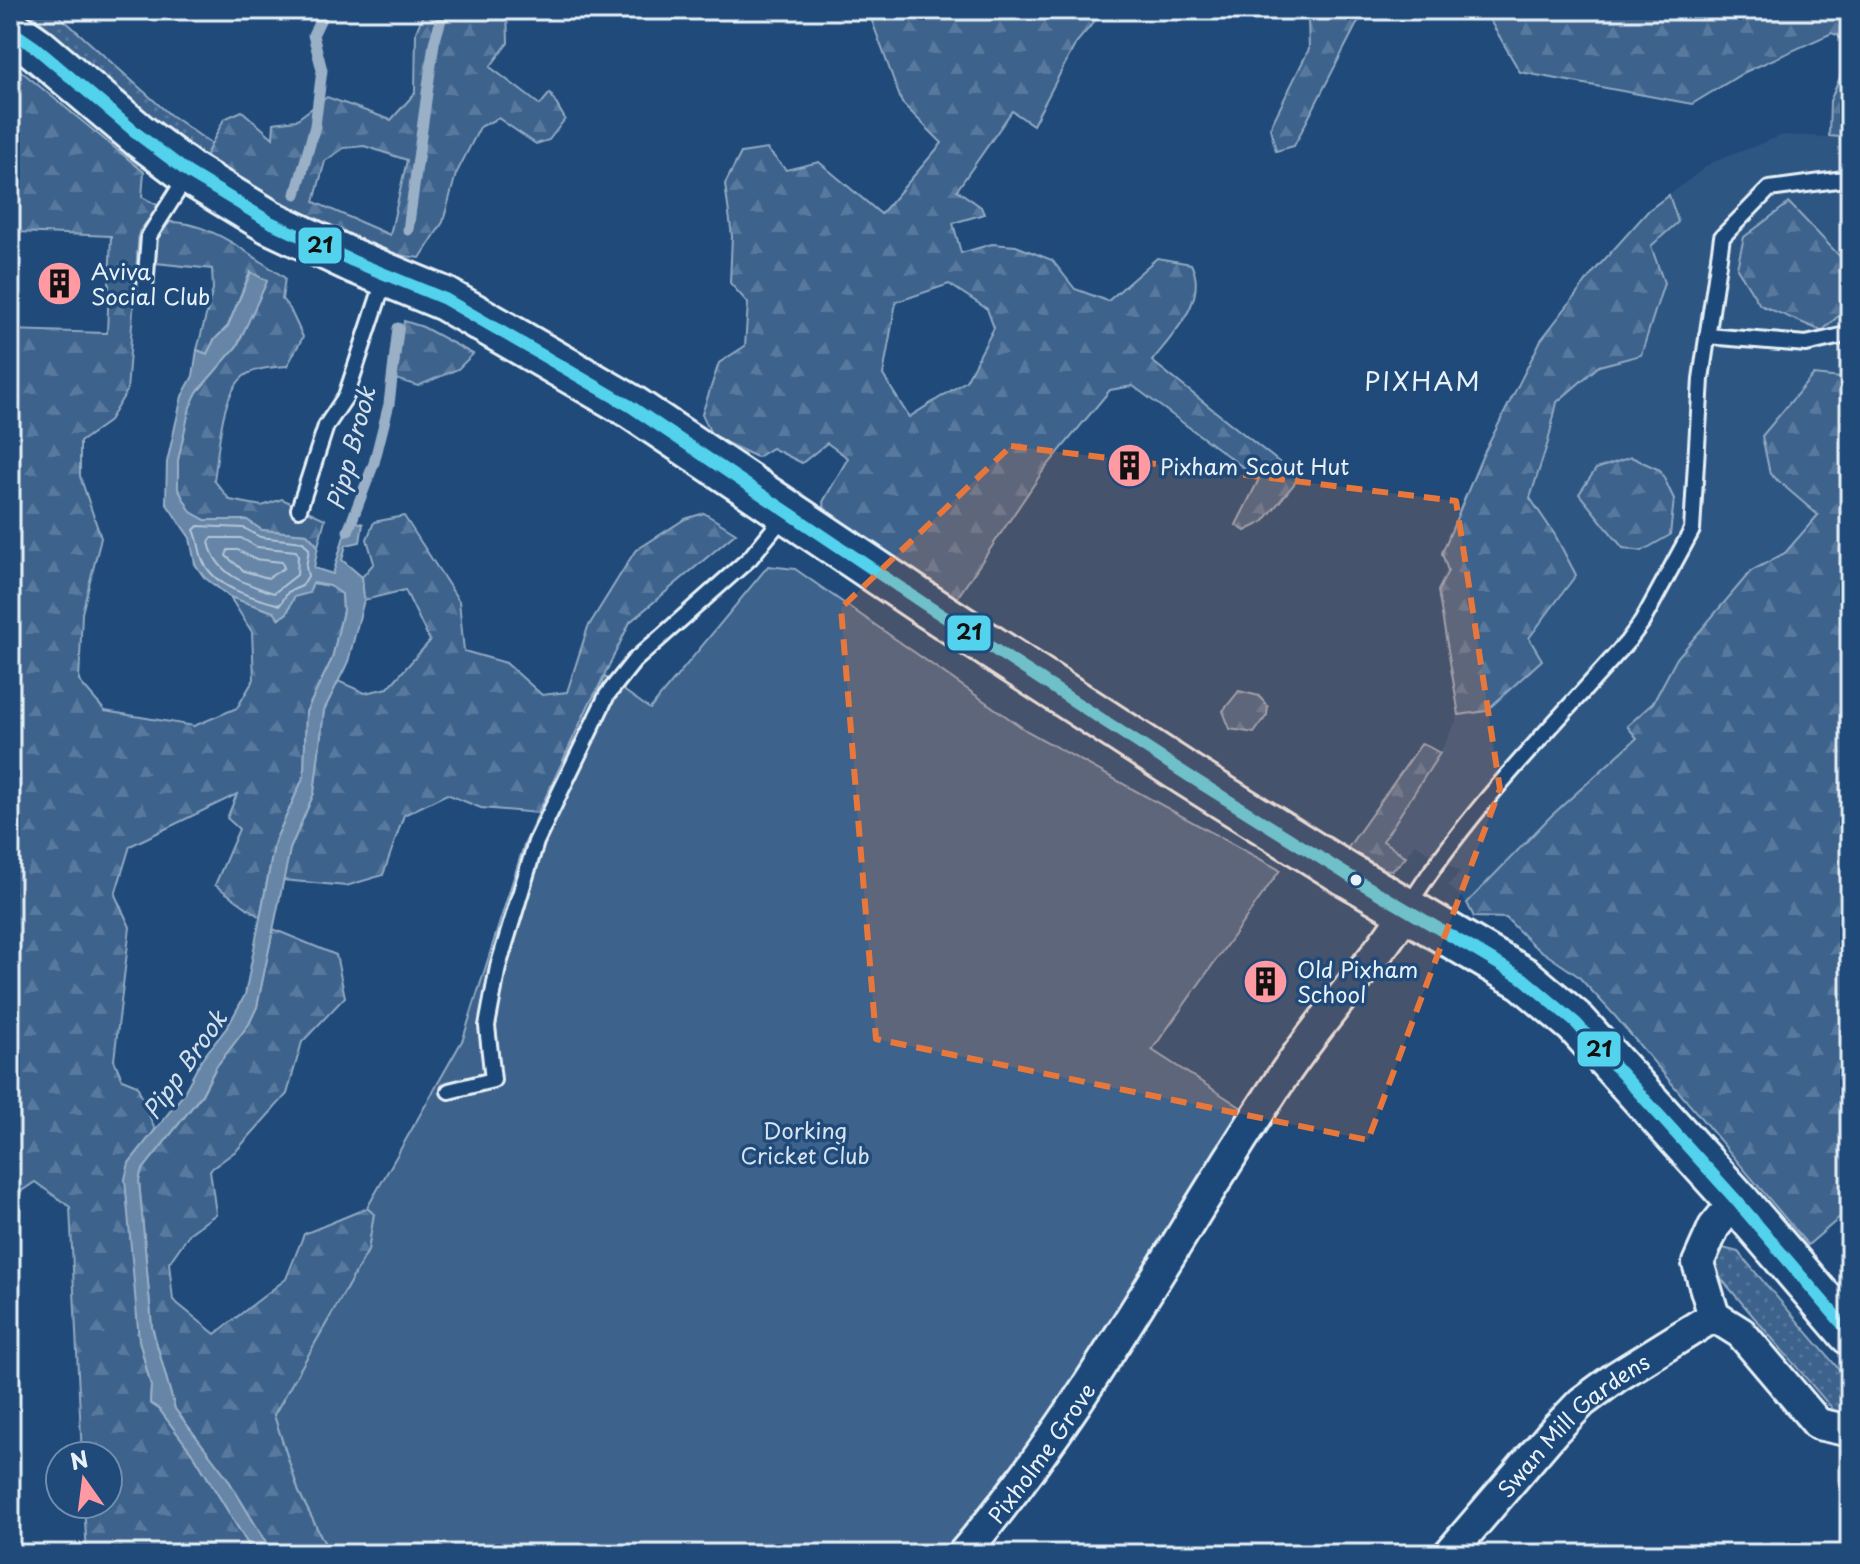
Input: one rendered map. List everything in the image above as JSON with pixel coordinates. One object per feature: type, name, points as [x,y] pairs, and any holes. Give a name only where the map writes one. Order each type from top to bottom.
[{"type":"main road","points":[[10,30],[189,173],[270,222],[445,299],[630,406],[945,618],[1189,776],[1524,979],[1576,1023],[1736,1200],[1850,1333]]},
{"type":"street","name":"Pixholme Grove","points":[[963,1554],[1006,1504],[1076,1404],[1267,1100],[1306,1042],[1394,931],[1407,909]]},
{"type":"street","points":[[1736,1200],[1714,1227],[1698,1263],[1714,1316],[1741,1333],[1818,1424],[1850,1431]]},
{"type":"street","name":"Swan Mill Gardens","points":[[1449,1554],[1582,1402],[1714,1316]]},
{"type":"lane","points":[[145,288],[149,236],[189,173]]},
{"type":"lane","points":[[1407,909],[1438,859],[1488,797],[1628,641],[1642,622],[1692,530],[1701,379],[1722,237],[1769,189],[1844,179],[1850,183]]},
{"type":"lane","points":[[299,509],[326,426],[346,396],[386,274]]},
{"type":"lane","points":[[1707,336],[1806,344],[1850,334]]},
{"type":"lane","points":[[449,1091],[493,1080],[487,1026],[498,967],[536,842],[607,695],[634,661],[750,558],[788,512]]},
{"type":"highlighted area","points":[[1011,446],[1456,501],[1500,789],[1368,1140],[876,1039],[841,608]]},
{"type":"shaded area","points":[[1783,135],[1850,138],[1850,379],[1813,375],[1770,474],[1819,515],[1785,553],[1751,571],[1678,658],[1653,703],[1627,725],[1638,737],[1551,816],[1467,903],[1448,885],[1460,872],[1415,844],[1406,857],[1383,841],[1440,753],[1459,715],[1438,591],[1448,571],[1442,553],[1482,457],[1541,340],[1596,269],[1649,210],[1711,163]]},
{"type":"green space","points":[[27,10],[53,10],[169,114],[213,145],[205,157],[141,110]]},
{"type":"green space","points":[[425,10],[507,10],[508,43],[490,67],[540,105],[550,93],[565,119],[549,140],[536,144],[498,118],[480,127],[456,174],[443,222],[420,258],[362,245],[334,234],[281,206],[205,157],[224,119],[242,111],[273,138],[274,123],[296,120],[327,97],[391,120],[415,93],[416,32]],"holes":[[[364,146],[407,160],[390,235],[314,202],[325,161],[344,148]]]},
{"type":"green space","points":[[868,10],[1104,10],[1076,43],[1033,125],[1012,111],[957,190],[981,207],[984,214],[953,223],[961,253],[992,244],[1016,246],[1052,260],[1075,289],[1108,301],[1157,258],[1191,264],[1195,277],[1192,303],[1178,328],[1152,361],[1299,478],[1263,522],[1245,531],[1236,525],[1259,479],[1133,386],[1110,390],[1043,471],[957,598],[925,588],[826,516],[823,502],[848,458],[827,443],[802,463],[772,448],[757,457],[712,436],[702,414],[719,363],[745,346],[748,303],[730,283],[732,236],[725,184],[741,153],[767,149],[786,170],[819,162],[881,214],[942,143],[902,103]],"holes":[[[949,284],[987,309],[994,328],[966,381],[909,417],[883,375],[896,302]]]},
{"type":"green space","points":[[1315,10],[1364,10],[1294,146],[1276,151],[1270,128],[1309,49],[1308,21]]},
{"type":"green space","points":[[1484,10],[1850,10],[1850,41],[1832,33],[1745,72],[1692,104],[1520,72]]},
{"type":"green space","points":[[1850,54],[1850,138],[1829,136],[1830,101]]},
{"type":"green space","points":[[10,62],[144,172],[142,197],[159,206],[139,232],[127,391],[108,422],[80,442],[80,476],[101,538],[82,613],[79,681],[105,711],[194,726],[237,708],[254,679],[252,632],[230,597],[274,612],[287,613],[294,597],[313,583],[330,586],[342,594],[343,610],[332,659],[306,712],[304,776],[275,841],[260,917],[215,885],[239,829],[227,818],[237,794],[130,846],[115,895],[130,927],[114,1060],[122,1079],[137,1085],[155,1130],[129,1163],[139,1340],[151,1386],[150,1403],[159,1409],[195,1457],[254,1554],[87,1554],[85,1520],[124,1520],[124,1440],[81,1440],[70,1207],[35,1182],[14,1196],[10,1205],[10,1030],[14,1013],[10,1008],[10,330],[107,333],[111,236],[18,232],[21,165],[10,164]]},
{"type":"green space","points":[[1669,195],[1678,222],[1651,246],[1664,283],[1641,355],[1599,366],[1557,402],[1530,498],[1555,535],[1576,575],[1529,638],[1542,660],[1486,711],[1459,715],[1438,591],[1448,571],[1442,553],[1482,457],[1541,340],[1596,269],[1649,210]]},
{"type":"green space","points":[[1789,203],[1850,267],[1848,307],[1822,331],[1760,305],[1737,268],[1744,237]]},
{"type":"green space","points":[[170,222],[216,234],[285,278],[282,299],[303,337],[287,366],[253,371],[236,385],[225,410],[214,480],[230,500],[262,506],[282,499],[325,519],[318,546],[307,534],[261,530],[247,520],[205,520],[191,513],[178,489],[178,460],[189,407],[197,392],[237,346],[266,282],[250,272],[228,326],[214,340],[207,354],[197,350],[213,289],[212,269],[156,263],[155,240]]},
{"type":"green space","points":[[404,321],[423,327],[473,354],[458,369],[418,386],[396,379]]},
{"type":"green space","points":[[1813,375],[1850,379],[1850,1209],[1808,1245],[1578,976],[1534,946],[1506,918],[1474,917],[1467,903],[1551,816],[1637,738],[1627,726],[1653,703],[1677,658],[1751,571],[1785,553],[1818,515],[1770,474],[1762,436]]},
{"type":"green space","points":[[1631,457],[1660,470],[1674,499],[1670,535],[1642,551],[1623,548],[1579,494],[1596,469]]},
{"type":"green space","points":[[704,513],[736,533],[630,622],[538,813],[481,808],[447,794],[404,815],[383,875],[346,886],[283,880],[290,849],[314,793],[324,710],[338,681],[365,693],[388,688],[430,641],[405,590],[364,600],[362,577],[374,563],[367,539],[374,522],[404,516],[459,601],[464,651],[506,663],[542,695],[567,692],[588,627],[635,551],[685,519]]},
{"type":"green space","name":"Dorking Cricket Club","points":[[768,566],[795,569],[1027,731],[1280,870],[1152,1050],[1245,1110],[1069,1393],[951,1554],[330,1554],[299,1492],[274,1415],[368,1251],[374,1214],[367,1208],[463,1039],[524,845],[589,704],[605,677],[650,709]]},
{"type":"green space","points":[[1239,691],[1259,696],[1268,707],[1267,715],[1254,733],[1230,729],[1223,711]]},
{"type":"green space","points":[[1422,743],[1440,753],[1383,841],[1406,857],[1393,870],[1379,869],[1347,849]]},
{"type":"green space","points":[[273,929],[336,955],[345,997],[302,1042],[287,1094],[237,1150],[210,1170],[216,1214],[190,1233],[169,1263],[173,1300],[215,1334],[286,1279],[304,1234],[367,1208],[374,1214],[368,1251],[274,1415],[299,1492],[330,1554],[273,1554],[226,1476],[175,1409],[152,1327],[139,1181],[141,1172],[202,1095],[216,1067],[249,1024],[257,1007]]},
{"type":"green space","points":[[1723,1248],[1738,1252],[1850,1382],[1850,1417],[1835,1412],[1718,1275],[1714,1259]]},
{"type":"water","points":[[251,272],[267,281],[237,346],[197,392],[190,407],[178,460],[178,489],[191,512],[205,520],[247,520],[262,530],[307,534],[318,546],[314,568],[333,574],[349,519],[363,524],[360,542],[346,545],[342,560],[362,577],[364,600],[348,662],[324,710],[314,793],[290,849],[257,1007],[249,1024],[216,1067],[202,1094],[141,1172],[139,1181],[152,1327],[175,1409],[226,1476],[273,1554],[254,1554],[195,1457],[159,1409],[150,1403],[151,1386],[139,1340],[125,1179],[129,1163],[182,1096],[202,1059],[228,1026],[245,995],[275,841],[304,776],[306,712],[332,659],[343,611],[342,594],[330,586],[313,583],[309,593],[294,597],[287,613],[279,619],[274,612],[230,597],[204,577],[195,564],[190,538],[166,503],[167,462],[182,396],[193,376],[197,350],[207,354],[214,340],[228,326]]},
{"type":"waterway","name":"Pipp Brook","points":[[296,194],[315,126],[322,70],[313,35],[325,10]]},
{"type":"waterway","name":"Pipp Brook","points":[[408,230],[434,43],[444,10]]},
{"type":"waterway","name":"Pipp Brook","points":[[348,531],[374,463],[389,404],[398,328]]},
{"type":"transit line","name":"21","points":[[10,30],[189,173],[270,222],[445,299],[630,406],[923,603],[1189,776],[1346,874],[1524,979],[1576,1023],[1736,1200],[1850,1333]]},
{"type":"place","name":"Aviva Social Club","points":[[60,283]]},
{"type":"place","name":"Pixham Scout Hut","points":[[1129,465]]},
{"type":"place","name":"Old Pixham School","points":[[1266,981]]},
{"type":"district","name":"PIXHAM","points":[[1423,380]]}]
